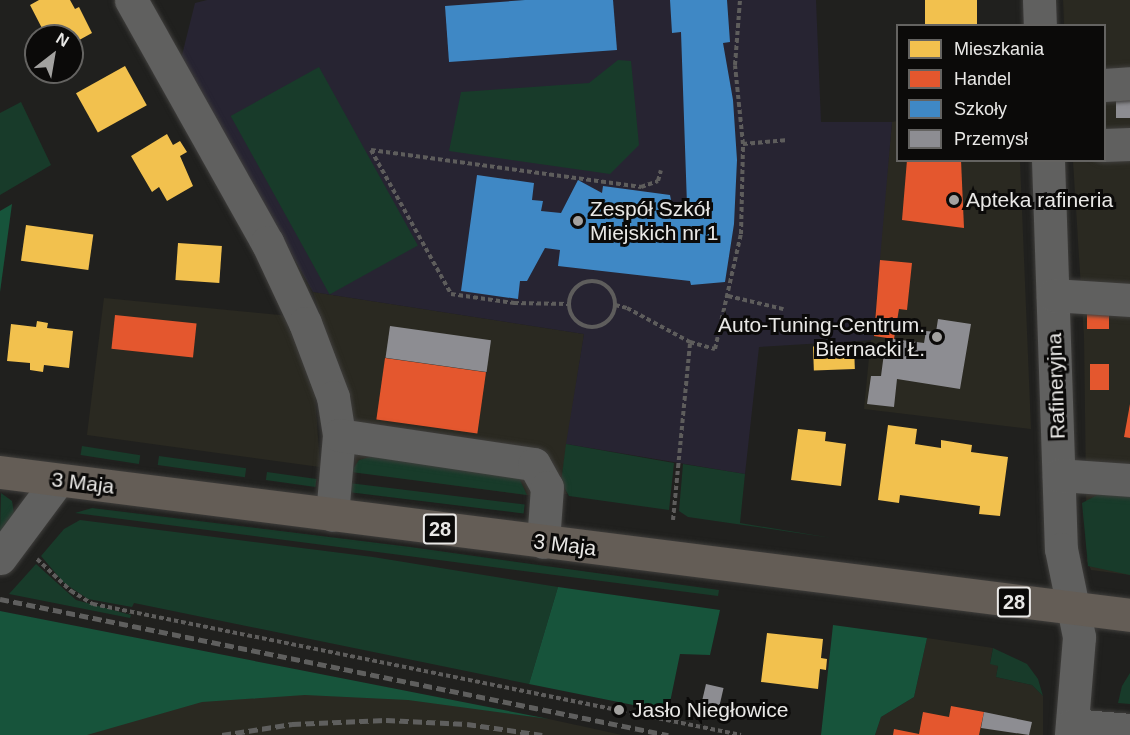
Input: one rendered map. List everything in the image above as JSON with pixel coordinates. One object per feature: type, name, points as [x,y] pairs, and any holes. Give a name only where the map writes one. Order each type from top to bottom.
[{"type":"main road","name":"3 Maja","points":[[0,472],[1130,615]]},
{"type":"street","points":[[1039,0],[1040,24]]},
{"type":"street","points":[[135,1],[286,280],[329,385],[339,435],[332,515]]},
{"type":"street","points":[[1106,85],[1130,83]]},
{"type":"street","points":[[1106,145],[1130,144]]},
{"type":"street","name":"Rafineryjna","points":[[1048,162],[1063,566],[1076,609],[1079,637],[1071,730]]},
{"type":"street","points":[[1053,295],[1130,300]]},
{"type":"street","points":[[339,435],[534,464],[547,487],[543,542]]},
{"type":"street","points":[[1059,475],[1130,480]]},
{"type":"street","points":[[0,558],[58,480]]},
{"type":"street","points":[[1071,730],[1130,730]]},
{"type":"path","points":[[615,305],[627,308],[690,342],[715,349],[741,234],[743,144],[735,65],[740,0]]},
{"type":"path","points":[[743,144],[788,140]]},
{"type":"path","points":[[568,304],[513,303],[451,294],[371,150],[641,187],[658,181],[660,170]]},
{"type":"path","points":[[594,280],[608,286],[615,305],[608,321],[592,327],[577,322],[568,304],[573,288],[594,280]]},
{"type":"path","points":[[728,296],[783,309]]},
{"type":"path","points":[[673,520],[690,342]]},
{"type":"path","points":[[36,557],[71,591],[93,604],[741,735]]},
{"type":"shaded area","name":"Zespół Szkół Miejskich nr 1","points":[[207,0],[816,0],[821,122],[892,122],[873,340],[759,347],[745,474],[566,444],[584,334],[313,292],[181,59],[195,3]]},
{"type":"shaded area","points":[[1063,0],[1130,0],[1130,575],[1091,570],[1087,561],[1084,336],[1073,162],[1106,162],[1106,24],[1064,24]]},
{"type":"shaded area","points":[[896,121],[896,162],[1020,162],[1031,429],[864,409],[892,122]]},
{"type":"shaded area","points":[[313,292],[584,334],[561,482],[567,494],[527,495],[356,472],[352,414]]},
{"type":"shaded area","points":[[104,298],[290,316],[314,381],[320,467],[87,435]]},
{"type":"shaded area","points":[[927,638],[993,648],[990,663],[998,666],[996,677],[1032,685],[1043,696],[1043,735],[875,735],[881,717],[914,697]]},
{"type":"shaded area","points":[[305,694],[408,698],[549,719],[622,735],[83,735],[201,701]]},
{"type":"green space","points":[[618,60],[631,61],[639,145],[610,174],[449,151],[461,92],[589,83]]},
{"type":"green space","points":[[319,67],[418,245],[330,294],[231,116]]},
{"type":"green space","points":[[21,102],[51,165],[0,195],[0,113]]},
{"type":"green space","points":[[12,204],[0,292],[0,211]]},
{"type":"green space","points":[[566,444],[674,463],[669,510],[569,496],[561,482]]},
{"type":"green space","points":[[82,446],[140,455],[139,464],[81,455]]},
{"type":"green space","points":[[159,456],[246,468],[245,477],[158,465]]},
{"type":"green space","points":[[374,456],[519,478],[527,495],[351,472],[359,460]]},
{"type":"green space","points":[[683,464],[745,474],[740,523],[832,538],[688,517],[679,511]]},
{"type":"green space","points":[[267,472],[317,479],[315,487],[266,480]]},
{"type":"green space","points":[[349,483],[525,505],[524,514],[348,492]]},
{"type":"green space","points":[[1103,492],[1130,493],[1130,575],[1088,566],[1082,503]]},
{"type":"green space","points":[[1,493],[12,501],[14,513],[0,533]]},
{"type":"green space","points":[[92,508],[410,547],[719,590],[718,596],[75,513]]},
{"type":"green space","points":[[80,520],[373,557],[558,587],[529,684],[134,603],[132,607],[88,599],[64,583],[41,556],[64,529]]},
{"type":"green space","points":[[36,564],[76,600],[131,615],[130,618],[9,594]]},
{"type":"green space","points":[[558,587],[720,610],[710,655],[680,654],[668,712],[529,684]]},
{"type":"green space","points":[[0,611],[549,719],[408,700],[305,695],[202,702],[87,735],[0,735]]},
{"type":"green space","points":[[833,625],[927,638],[914,697],[881,717],[875,735],[821,735]]},
{"type":"green space","points":[[993,648],[1027,664],[1038,679],[1043,696],[1032,685],[996,677],[998,666],[990,664]]},
{"type":"green space","points":[[1130,673],[1130,704],[1118,703],[1122,686]]},
{"type":"building: Mieszkania","points":[[39,0],[70,0],[75,9],[79,7],[92,33],[84,37],[84,24],[40,24],[30,5]]},
{"type":"building: Mieszkania","points":[[925,0],[977,0],[977,24],[925,24]]},
{"type":"building: Mieszkania","points":[[125,66],[147,105],[98,133],[76,93]]},
{"type":"building: Mieszkania","points":[[167,134],[173,145],[180,141],[187,152],[180,156],[193,186],[167,201],[159,187],[152,192],[131,156]]},
{"type":"building: Mieszkania","points":[[26,225],[93,234],[88,270],[21,261]]},
{"type":"building: Mieszkania","points":[[178,243],[222,246],[219,283],[175,280]]},
{"type":"building: Mieszkania","points":[[37,321],[48,323],[47,328],[73,331],[69,368],[44,365],[43,372],[30,370],[30,363],[7,361],[11,324],[36,327]]},
{"type":"building: Mieszkania","points":[[854,345],[855,369],[814,370],[813,346]]},
{"type":"building: Mieszkania","points":[[888,425],[917,429],[915,444],[941,448],[941,440],[972,445],[971,452],[1008,457],[1000,516],[979,514],[980,506],[900,495],[899,503],[878,500]]},
{"type":"building: Mieszkania","points":[[798,429],[826,432],[825,441],[846,444],[841,486],[791,480]]},
{"type":"building: Mieszkania","points":[[767,633],[823,639],[821,658],[827,659],[826,670],[820,669],[818,689],[761,682]]},
{"type":"building: Handel","points":[[907,162],[961,162],[964,228],[902,220]]},
{"type":"building: Handel","points":[[880,260],[912,263],[907,310],[899,309],[894,339],[874,336]]},
{"type":"building: Handel","points":[[1087,314],[1109,314],[1109,329],[1087,329]]},
{"type":"building: Handel","points":[[115,315],[197,324],[193,357],[111,349]]},
{"type":"building: Handel","points":[[385,358],[486,372],[477,434],[376,419]]},
{"type":"building: Handel","points":[[1090,364],[1109,364],[1109,390],[1090,390]]},
{"type":"building: Handel","points":[[1130,404],[1130,438],[1124,437]]},
{"type":"building: Handel","points":[[951,706],[984,712],[979,735],[893,735],[894,729],[919,734],[923,712],[949,717]]},
{"type":"building: Szkoły","points":[[525,0],[613,0],[617,50],[449,62],[445,6]]},
{"type":"building: Szkoły","name":"Zespół Szkół Miejskich nr 1","points":[[670,0],[727,0],[730,42],[723,43],[733,100],[737,160],[734,224],[725,282],[691,285],[690,281],[558,266],[560,250],[545,248],[527,281],[520,281],[518,299],[461,291],[477,175],[534,183],[532,200],[543,201],[541,211],[561,213],[578,180],[602,193],[603,186],[670,195],[672,205],[687,205],[681,32],[672,33]]},
{"type":"building: Przemysł","points":[[1116,95],[1130,95],[1130,118],[1116,118]]},
{"type":"building: Przemysł","points":[[938,319],[971,324],[960,389],[897,379],[894,407],[867,404],[871,376],[881,376],[886,338],[924,343],[926,331],[936,332]]},
{"type":"building: Przemysł","points":[[390,326],[491,340],[487,372],[386,358]]},
{"type":"building: Przemysł","points":[[706,684],[724,688],[718,712],[700,708]]},
{"type":"building: Przemysł","points":[[984,712],[1032,722],[1029,735],[981,728]]},
{"type":"railway","points":[[0,599],[668,735]]},
{"type":"railway","points":[[222,735],[292,724],[386,720],[467,724],[542,735]]},
{"type":"place","name":"Apteka rafineria","points":[[954,200]]},
{"type":"place","name":"Zespół Szkół Miejskich nr 1","points":[[578,221]]},
{"type":"place","name":"Auto-Tuning-Centrum. Biernacki Ł.","points":[[937,337]]},
{"type":"place","name":"Jasło Niegłowice","points":[[619,710]]}]
